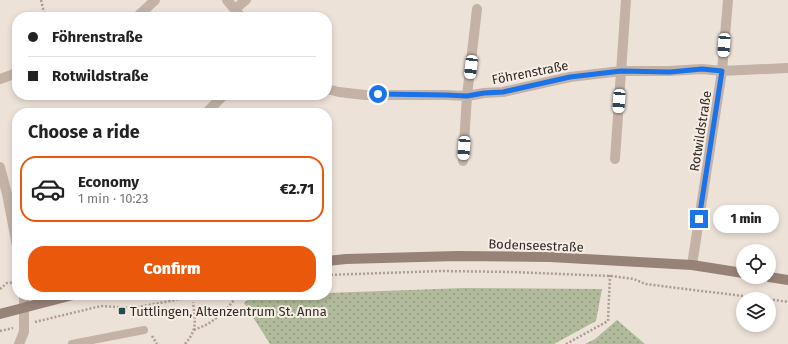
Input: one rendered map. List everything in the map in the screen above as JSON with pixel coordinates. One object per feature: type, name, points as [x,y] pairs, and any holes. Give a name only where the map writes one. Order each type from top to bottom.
[{"type":"street","points":[[142,12],[155,0]]},
{"type":"street","points":[[227,0],[237,12]]},
{"type":"street","points":[[239,12],[246,0]]},
{"type":"street","points":[[615,159],[626,0]]},
{"type":"street","name":"Rotwildstraße","points":[[692,265],[722,71],[728,0]]},
{"type":"street","points":[[463,161],[467,96],[477,9]]},
{"type":"street","name":"Föhrenstraße","points":[[332,90],[365,95],[467,96],[503,92],[570,77],[621,71],[670,72],[702,69],[722,71],[788,68]]},
{"type":"street","points":[[0,79],[12,75]]},
{"type":"street","points":[[211,108],[219,100]]},
{"type":"street","points":[[0,167],[12,220]]},
{"type":"street","name":"Bodenseestraße","points":[[332,260],[457,256],[550,257],[692,265],[736,272]]},
{"type":"street","points":[[776,278],[788,280]]},
{"type":"street","points":[[19,344],[24,332],[24,300]]},
{"type":"street","points":[[0,314],[54,300]]},
{"type":"lane","points":[[72,344],[144,330]]},
{"type":"path","points":[[41,0],[44,12]]},
{"type":"path","points":[[566,344],[608,321],[611,261]]},
{"type":"path","points":[[332,275],[450,271],[610,276],[634,279],[645,284],[736,295]]},
{"type":"path","points":[[0,289],[7,283],[12,282]]},
{"type":"path","points":[[0,331],[101,306],[132,308],[176,300]]},
{"type":"path","points":[[194,330],[208,324],[222,314],[234,300]]},
{"type":"path","points":[[776,300],[788,302]]},
{"type":"path","points":[[185,344],[194,330],[193,302]]},
{"type":"green space","points":[[464,288],[602,289],[596,321],[554,344],[270,344],[244,303],[247,300],[332,300],[332,293]]},
{"type":"green space","points":[[617,320],[645,344],[585,344],[595,339]]},
{"type":"place","name":"Tuttlingen, Altenzentrum St. Anna","points":[[122,311]]},
{"type":"route","points":[[378,94],[467,96],[503,92],[570,77],[621,71],[670,72],[702,69],[722,71],[699,219]]}]
